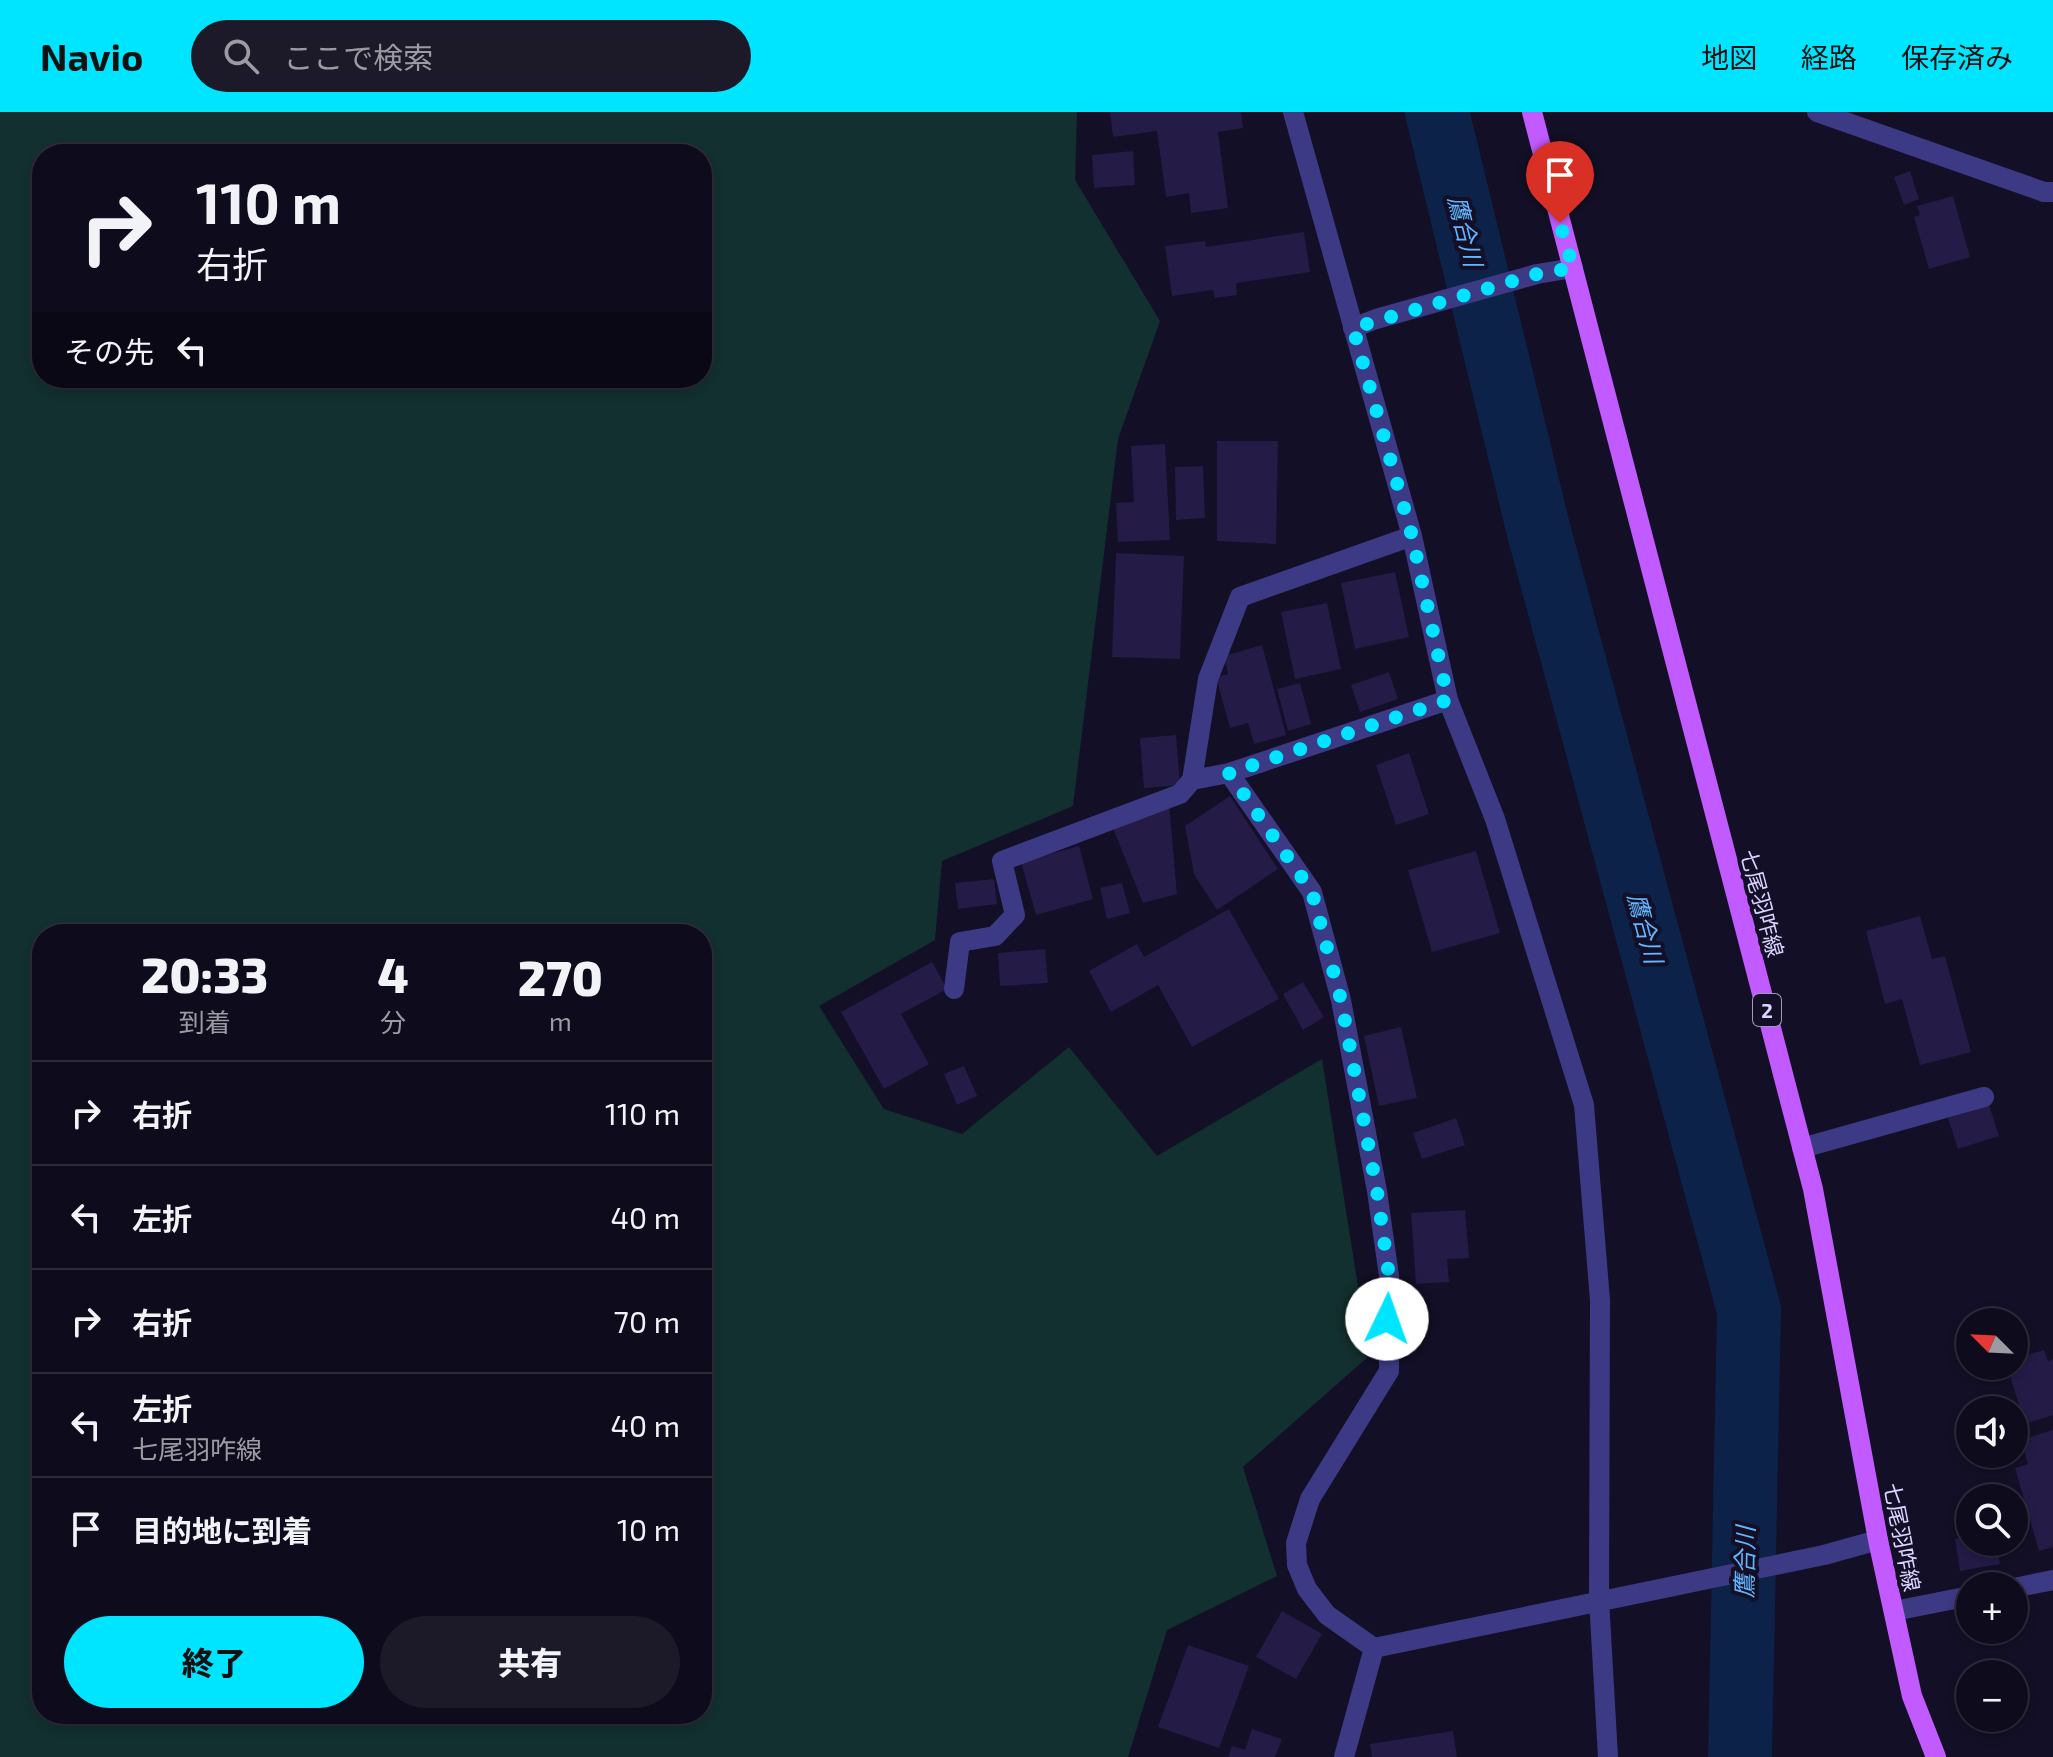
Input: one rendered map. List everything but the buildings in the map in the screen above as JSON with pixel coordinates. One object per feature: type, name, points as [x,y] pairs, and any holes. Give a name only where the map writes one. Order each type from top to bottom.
[{"type":"main road","name":"七尾羽咋線","points":[[1532,112],[1813,1189],[1878,1540],[1912,1696],[1936,1757]]},
{"type":"street","points":[[1293,112],[1412,536],[1448,700],[1495,819],[1584,1105],[1600,1300],[1599,1599],[1608,1757]]},
{"type":"street","points":[[1817,112],[2044,192],[2053,192]]},
{"type":"street","points":[[1353,328],[1537,274],[1573,268]]},
{"type":"street","points":[[954,989],[960,942],[995,936],[1015,915],[1002,861],[1180,794],[1192,780],[1208,679],[1240,597],[1412,536]]},
{"type":"street","points":[[1192,780],[1229,773],[1448,700]]},
{"type":"street","points":[[1229,773],[1312,892],[1341,1000],[1377,1191],[1389,1276],[1389,1371],[1310,1499],[1296,1543],[1297,1565],[1307,1589],[1327,1615],[1374,1648],[1599,1599],[1824,1555],[1878,1540]]},
{"type":"street","points":[[1802,1148],[1984,1097]]},
{"type":"street","points":[[2028,1585],[2053,1580]]},
{"type":"street","points":[[1894,1611],[1956,1599]]},
{"type":"street","points":[[1344,1757],[1374,1648]]},
{"type":"green space","points":[[0,112],[1077,112],[1075,180],[1160,321],[1118,439],[1073,806],[942,861],[935,940],[819,1006],[884,1109],[962,1134],[1069,1047],[1157,1156],[1322,1059],[1369,1356],[1243,1467],[1277,1576],[1167,1630],[1128,1757],[0,1757]]},
{"type":"waterway","name":"鷹合川","points":[[1437,112],[1539,532],[1749,1310],[1740,1757]]},
{"type":"route","points":[[1387,1319],[1389,1276],[1377,1191],[1341,1000],[1312,892],[1229,773],[1448,700],[1412,536],[1353,328],[1537,274],[1573,268],[1560,223]]}]
